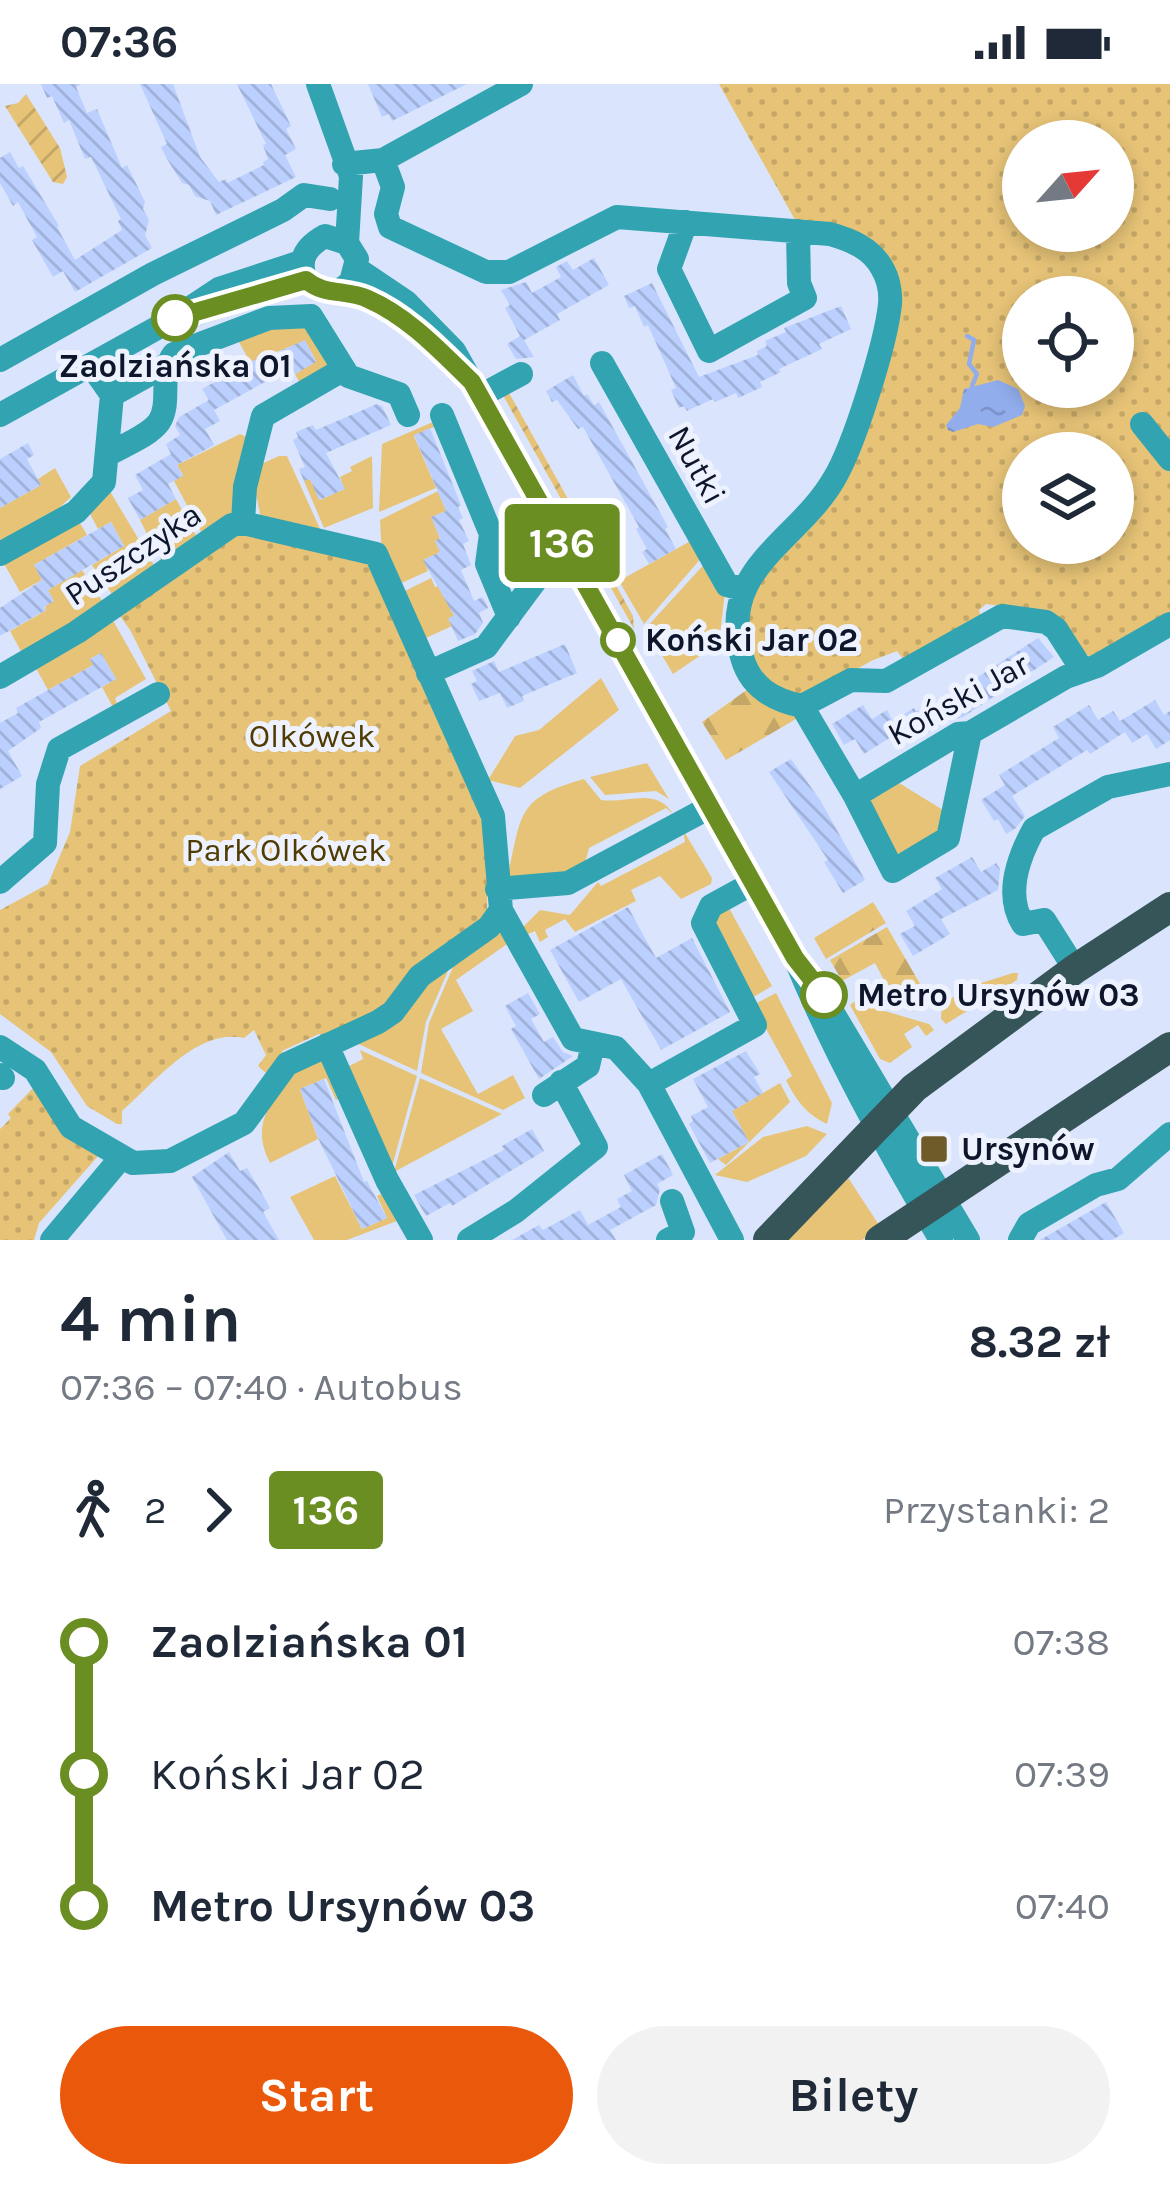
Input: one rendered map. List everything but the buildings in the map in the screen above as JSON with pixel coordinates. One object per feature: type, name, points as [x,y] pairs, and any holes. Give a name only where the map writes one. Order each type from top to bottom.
[{"type":"main road","points":[[768,1240],[882,1117],[1076,969],[1170,908]]},
{"type":"main road","points":[[880,1240],[1170,1047]]},
{"type":"street","points":[[318,84],[351,176],[336,240]]},
{"type":"street","points":[[344,164],[383,160],[521,84]]},
{"type":"street","points":[[383,160],[393,187],[386,214],[390,227],[486,272],[509,272],[617,217],[842,237],[868,252],[884,273],[890,305],[854,435],[832,483],[764,558],[743,589],[737,632],[748,674],[764,691],[802,706],[893,872],[948,838],[970,734]]},
{"type":"street","points":[[336,240],[331,199],[344,164]]},
{"type":"street","points":[[0,360],[153,274],[283,210],[304,194],[331,199]]},
{"type":"street","points":[[686,223],[669,269],[709,352],[805,298],[798,231]]},
{"type":"street","points":[[304,271],[309,245],[336,240],[354,250],[357,269],[339,291]]},
{"type":"street","points":[[357,269],[432,324],[454,351],[795,958],[826,1035],[934,1204],[968,1240]]},
{"type":"street","points":[[304,271],[327,292],[367,298],[406,322],[476,389]]},
{"type":"street","points":[[0,416],[178,316],[203,313],[304,271]]},
{"type":"street","points":[[112,395],[166,365],[181,350],[291,314],[311,316],[348,376],[399,394],[408,415]]},
{"type":"street","name":"Nutki","points":[[602,363],[727,585],[743,589]]},
{"type":"street","points":[[0,554],[76,512],[101,488],[112,395],[91,364]]},
{"type":"street","points":[[107,455],[162,418],[166,365]]},
{"type":"street","name":"Puszczyka","points":[[0,677],[77,632],[232,525],[243,523],[245,487],[263,416],[344,369]]},
{"type":"street","points":[[476,389],[521,374]]},
{"type":"street","points":[[442,415],[491,534],[487,564],[509,617]]},
{"type":"street","points":[[1142,424],[1170,459]]},
{"type":"street","points":[[0,1047],[35,1070],[71,1127],[120,1159],[142,1165],[170,1161],[238,1127],[286,1064],[393,1012],[421,976],[490,927],[499,899],[494,816],[376,554],[243,523]]},
{"type":"street","points":[[428,673],[486,647],[538,577],[571,558]]},
{"type":"street","points":[[802,706],[851,680],[886,680],[1003,616],[1046,622],[1056,629],[1083,671]]},
{"type":"street","name":"Koński Jar","points":[[855,796],[958,734],[970,734],[1066,677],[1170,624]]},
{"type":"street","points":[[0,882],[45,843],[48,784],[59,749],[158,694]]},
{"type":"street","points":[[1076,969],[1044,920],[1023,924],[1015,911],[1012,892],[1030,838],[1034,830],[1105,788],[1170,774]]},
{"type":"street","points":[[499,899],[568,883],[710,807]]},
{"type":"street","points":[[649,1084],[755,1025],[703,923],[711,906],[753,883]]},
{"type":"street","points":[[499,899],[573,1040],[616,1048],[649,1084],[732,1240]]},
{"type":"street","points":[[469,1240],[516,1211],[596,1148],[552,1089],[588,1066],[592,1044]]},
{"type":"street","points":[[327,1045],[387,1180],[421,1240]]},
{"type":"street","points":[[1020,1240],[1029,1224],[1096,1185],[1118,1179],[1170,1134]]},
{"type":"street","points":[[52,1240],[120,1159]]},
{"type":"street","points":[[668,1240],[683,1232],[672,1201]]},
{"type":"street","points":[[934,1204],[941,1240]]},
{"type":"green space","points":[[719,84],[1170,84],[1170,619],[1099,660],[1080,652],[1035,611],[986,604],[979,610],[981,619],[907,664],[897,651],[807,698],[781,695],[748,659],[745,596],[832,489],[892,276],[799,227]]},
{"type":"green space","points":[[26,94],[60,148],[67,177],[63,184],[53,182],[5,106],[18,103]]},
{"type":"green space","points":[[310,320],[338,370],[303,389],[295,374],[316,361],[305,341],[250,362],[234,333]]},
{"type":"green space","points":[[508,391],[633,616],[634,629],[504,397]]},
{"type":"green space","points":[[440,419],[436,426],[414,436],[436,488],[379,512],[382,444]]},
{"type":"green space","points":[[240,434],[249,438],[238,508],[205,539],[174,481],[183,475],[177,465]]},
{"type":"green space","points":[[287,456],[321,531],[262,523],[255,489],[257,466]]},
{"type":"green space","points":[[372,456],[373,508],[324,528],[304,481],[310,479],[320,500],[344,489],[340,477]]},
{"type":"green space","points":[[55,468],[71,497],[50,516],[0,544],[0,508],[41,485],[38,479]]},
{"type":"green space","points":[[108,488],[157,570],[116,600],[92,565],[124,546],[111,522],[98,529],[87,508]]},
{"type":"green space","points":[[438,491],[446,511],[432,517],[440,552],[424,560],[428,571],[395,586],[382,556],[380,520]]},
{"type":"green space","points":[[176,499],[200,543],[166,568],[160,558],[163,548],[155,550],[140,520]]},
{"type":"green space","points":[[77,518],[87,535],[34,565],[42,580],[20,592],[2,560]]},
{"type":"green space","name":"Park Olkówek","points":[[235,531],[372,560],[488,816],[487,917],[400,1004],[328,1039],[319,1034],[282,1051],[285,1059],[266,1073],[258,1066],[266,1055],[254,1030],[244,1038],[210,1041],[163,1073],[122,1111],[122,1124],[117,1124],[87,1106],[51,1052],[0,1014],[0,910],[48,884],[70,832],[80,766],[171,711],[115,609]]},
{"type":"green space","points":[[694,539],[704,555],[644,624],[619,581]]},
{"type":"green space","points":[[707,561],[725,592],[719,643],[673,674],[646,628]]},
{"type":"green space","points":[[82,570],[106,607],[23,655],[10,631],[45,611],[48,590]]},
{"type":"green space","points":[[431,578],[435,587],[441,585],[454,616],[449,619],[452,626],[417,642],[399,594]]},
{"type":"green space","points":[[110,615],[146,679],[115,698],[119,709],[115,711],[102,687],[116,679],[101,653],[90,659],[93,665],[48,690],[32,661]]},
{"type":"green space","points":[[601,678],[619,710],[520,788],[488,780],[515,736],[539,730]]},
{"type":"green space","points":[[748,689],[801,716],[726,760],[702,722]]},
{"type":"green space","points":[[647,763],[669,799],[656,791],[605,795],[590,777]]},
{"type":"green space","points":[[891,778],[943,810],[944,835],[902,862],[861,797]]},
{"type":"green space","points":[[584,779],[601,800],[650,798],[666,806],[673,814],[666,808],[589,848],[583,871],[506,882],[519,826],[532,803]]},
{"type":"green space","points":[[683,830],[712,878],[711,884],[681,899],[660,876],[631,890],[636,901],[575,932],[565,919],[545,930],[548,937],[540,942],[535,931],[526,935],[523,927],[540,910],[570,915],[598,882],[601,886],[685,842]]},
{"type":"green space","points":[[873,902],[886,923],[826,959],[814,938]]},
{"type":"green space","points":[[729,908],[772,986],[750,999],[712,917]]},
{"type":"green space","points":[[887,927],[930,1001],[912,1012],[899,988],[886,984],[875,963],[842,981],[830,960]]},
{"type":"green space","points":[[499,929],[507,944],[456,980],[473,1011],[441,1029],[478,1094],[513,1075],[525,1098],[503,1110],[421,1073],[429,1023],[456,960]]},
{"type":"green space","points":[[454,957],[426,1022],[417,1071],[352,1041]]},
{"type":"green space","points":[[1018,973],[1017,980],[946,1024],[941,1019],[942,1003]]},
{"type":"green space","points":[[776,993],[832,1103],[827,1124],[807,1111],[794,1094],[786,1080],[792,1076],[753,1005]]},
{"type":"green space","points":[[854,1002],[929,1024],[934,1030],[926,1036],[918,1025],[904,1034],[912,1047],[890,1063],[880,1059],[850,1005]]},
{"type":"green space","points":[[360,1050],[417,1076],[390,1174],[343,1069],[363,1059]]},
{"type":"green space","points":[[321,1059],[344,1095],[336,1100],[326,1078],[300,1089],[318,1139],[270,1163],[262,1136],[266,1113],[294,1066]]},
{"type":"green space","points":[[420,1078],[502,1114],[394,1172]]},
{"type":"green space","points":[[780,1083],[790,1102],[726,1165],[718,1159],[749,1142],[732,1111]]},
{"type":"green space","points":[[35,1086],[99,1155],[39,1223],[34,1240],[0,1240],[0,1129]]},
{"type":"green space","points":[[807,1126],[827,1134],[806,1156],[747,1182],[715,1175],[763,1137]]},
{"type":"green space","points":[[335,1176],[362,1229],[387,1218],[377,1196],[388,1191],[402,1219],[347,1240],[314,1240],[290,1197]]},
{"type":"green space","points":[[847,1176],[879,1225],[888,1224],[862,1240],[783,1240]]},
{"type":"water","points":[[998,380],[1002,382],[1002,408],[1024,408],[1022,415],[993,427],[978,424],[948,430],[946,425],[960,408],[964,389]]},
{"type":"waterway","points":[[967,336],[974,340],[969,364],[977,374],[972,386]]},
{"type":"bus line","name":"136","points":[[175,318],[306,280],[327,292],[367,298],[406,322],[472,382],[795,958],[824,995]]},
{"type":"place","name":"Zaolziańska 01","points":[[175,318]]},
{"type":"place","name":"Koński Jar 02","points":[[618,640]]},
{"type":"place","name":"Metro Ursynów 03","points":[[824,995]]},
{"type":"place","name":"Ursynów","points":[[934,1149]]},
{"type":"park label","name":"Olkówek","points":[[312,736]]}]
